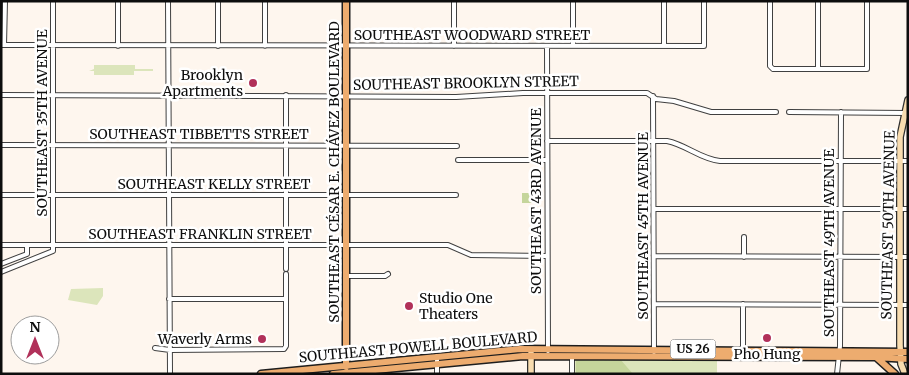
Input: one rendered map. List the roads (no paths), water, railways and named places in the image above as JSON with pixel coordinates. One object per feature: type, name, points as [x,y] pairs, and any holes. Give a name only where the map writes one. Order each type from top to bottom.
[{"type":"main road","name":"SOUTHEAST CÉSAR E. CHÁVEZ BOULEVARD","points":[[346,1],[346,373]]},
{"type":"main road","name":"SOUTHEAST 50TH AVENUE","points":[[905,374],[900,355],[900,129],[906,113],[908,100]]},
{"type":"main road","name":"SOUTHEAST POWELL BOULEVARD","points":[[261,374],[346,365],[531,352],[838,353],[900,355],[908,359]]},
{"type":"main road","points":[[531,352],[531,374]]},
{"type":"main road","name":"SOUTHEAST POWELL BOULEVARD","points":[[838,353],[876,356],[900,355],[908,352]]},
{"type":"main road","points":[[876,356],[895,374]]},
{"type":"main road","name":"SOUTHEAST POWELL BOULEVARD","points":[[333,374],[437,359]]},
{"type":"street","points":[[3,45],[5,1]]},
{"type":"street","name":"SOUTHEAST 35TH AVENUE","points":[[52,1],[53,245]]},
{"type":"street","points":[[118,1],[118,46]]},
{"type":"street","points":[[168,1],[170,374]]},
{"type":"street","points":[[218,1],[218,46]]},
{"type":"street","points":[[265,1],[265,46]]},
{"type":"street","points":[[454,1],[454,46]]},
{"type":"street","points":[[573,46],[574,1]]},
{"type":"street","points":[[664,1],[664,46]]},
{"type":"street","name":"SOUTHEAST WOODWARD STREET","points":[[3,45],[704,46],[704,1]]},
{"type":"street","points":[[770,1],[771,68],[818,69],[867,69],[867,1]]},
{"type":"street","points":[[818,1],[818,69]]},
{"type":"street","name":"SOUTHEAST 43RD AVENUE","points":[[547,46],[548,352]]},
{"type":"street","name":"SOUTHEAST BROOKLYN STREET","points":[[1,95],[456,97],[547,93],[647,92],[653,96],[711,112],[776,112]]},
{"type":"street","points":[[286,95],[286,269]]},
{"type":"street","name":"SOUTHEAST 45TH AVENUE","points":[[653,96],[654,352]]},
{"type":"street","points":[[789,112],[906,113]]},
{"type":"street","name":"SOUTHEAST 49TH AVENUE","points":[[837,374],[840,304],[842,112]]},
{"type":"street","points":[[547,142],[653,141],[680,145],[710,160],[908,161]]},
{"type":"street","name":"SOUTHEAST TIBBETTS STREET","points":[[1,145],[457,146]]},
{"type":"street","points":[[458,160],[547,160]]},
{"type":"street","name":"SOUTHEAST KELLY STREET","points":[[1,194],[456,195]]},
{"type":"street","points":[[654,208],[908,209]]},
{"type":"street","points":[[744,237],[744,257]]},
{"type":"street","name":"SOUTHEAST FRANKLIN STREET","points":[[1,245],[448,245],[471,255],[547,256]]},
{"type":"street","points":[[1,264],[27,254],[27,245]]},
{"type":"street","points":[[1,272],[53,251],[53,245]]},
{"type":"street","points":[[654,256],[908,257]]},
{"type":"street","points":[[155,348],[170,350],[285,348],[286,274]]},
{"type":"street","points":[[346,276],[388,274]]},
{"type":"street","points":[[169,298],[286,299]]},
{"type":"street","points":[[655,304],[908,305]]},
{"type":"street","points":[[743,304],[743,353]]},
{"type":"street","points":[[572,352],[572,372]]},
{"type":"street","points":[[437,359],[438,374]]},
{"type":"place","name":"Brooklyn Apartments","points":[[253,83]]},
{"type":"place","name":"Studio One Theaters","points":[[409,306]]},
{"type":"place","name":"Pho Hung","points":[[767,338]]},
{"type":"place","name":"Waverly Arms","points":[[262,339]]}]
